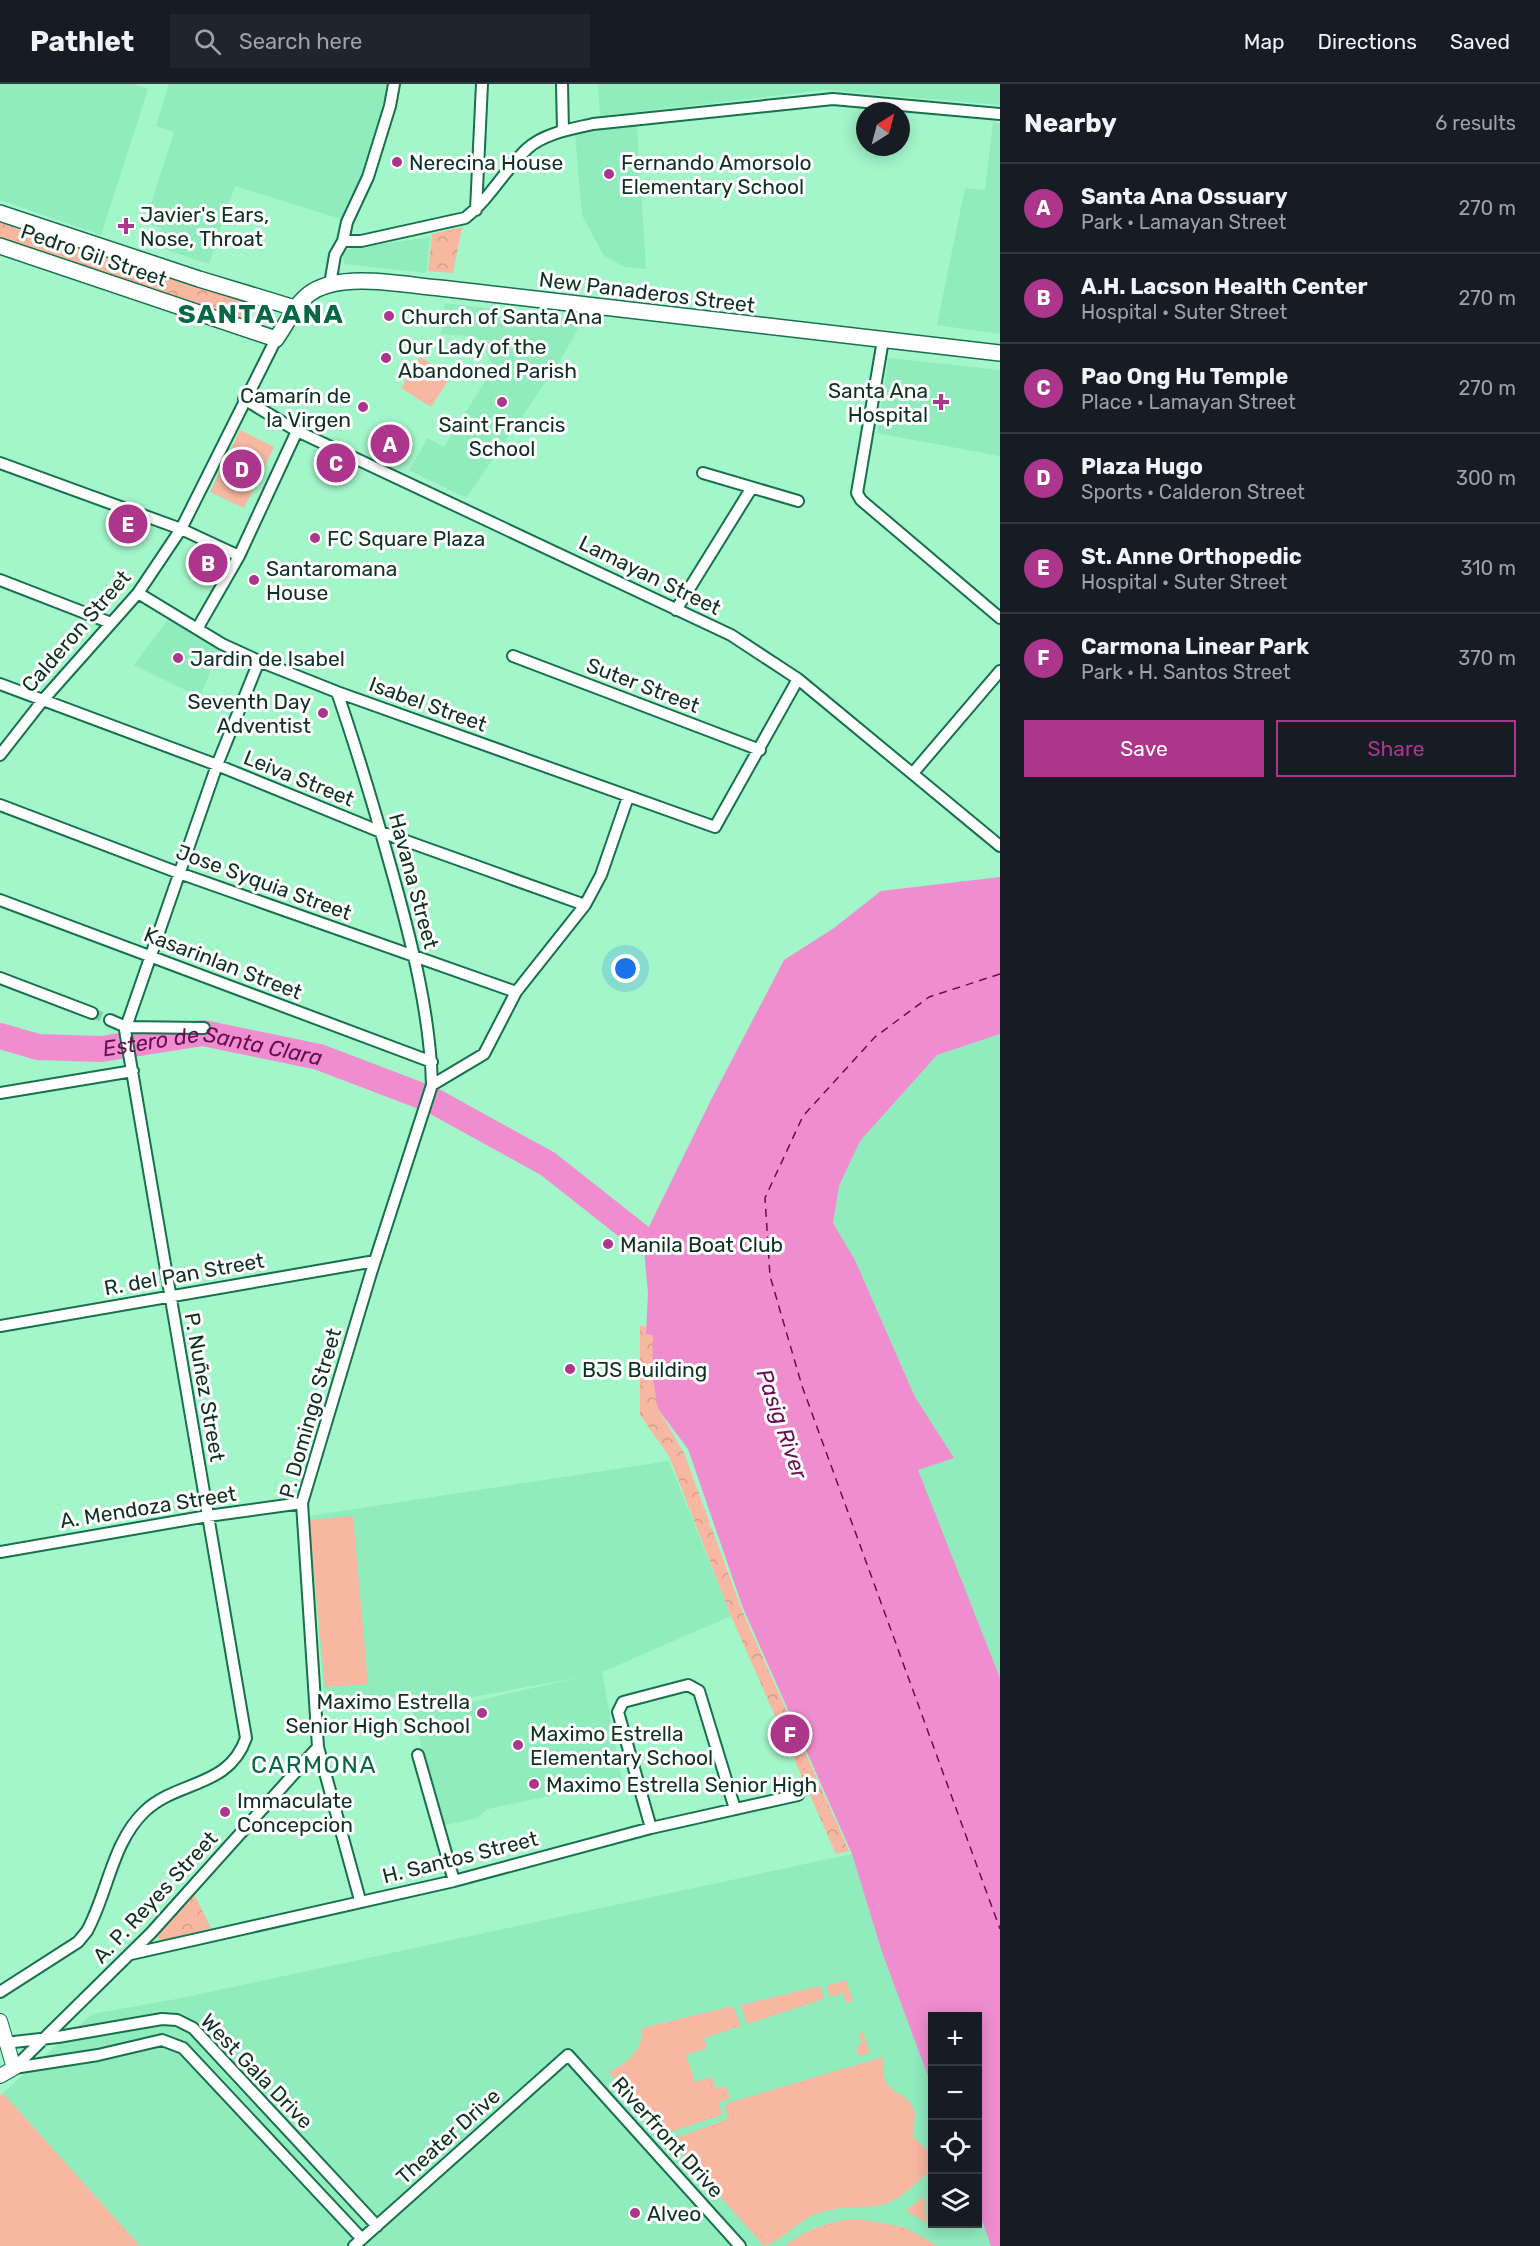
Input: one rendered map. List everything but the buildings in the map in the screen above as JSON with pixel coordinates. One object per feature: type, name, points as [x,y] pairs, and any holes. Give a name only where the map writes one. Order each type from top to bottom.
[{"type":"main road","name":"Pedro Gil Street","points":[[0,213],[297,309]]},
{"type":"main road","name":"Pedro Gil Street","points":[[0,246],[276,339]]},
{"type":"main road","name":"New Panaderos Street","points":[[297,309],[311,293],[330,284],[356,282],[440,288],[1000,353]]},
{"type":"main road","name":"Calderon Street","points":[[276,339],[297,309]]},
{"type":"street","points":[[330,284],[335,255],[343,241],[347,222],[368,177],[390,106],[394,84]]},
{"type":"street","points":[[476,210],[482,84]]},
{"type":"street","points":[[562,84],[563,131]]},
{"type":"street","points":[[343,241],[361,241],[444,225],[465,218],[476,210],[528,148],[563,131],[614,121],[833,99],[1000,114]]},
{"type":"street","name":"Calderon Street","points":[[0,755],[43,700],[138,593],[181,529],[276,339]]},
{"type":"street","points":[[883,340],[857,485],[861,500],[1000,618]]},
{"type":"street","name":"Lamayan Street","points":[[244,399],[297,431],[523,535],[731,635],[798,679],[1000,846]]},
{"type":"street","points":[[197,629],[239,556],[297,431]]},
{"type":"street","points":[[0,463],[181,529],[239,556]]},
{"type":"street","points":[[703,473],[798,501]]},
{"type":"street","points":[[676,610],[751,489]]},
{"type":"street","points":[[0,580],[111,623]]},
{"type":"street","name":"Isabel Street","points":[[138,593],[222,644],[259,661],[337,692],[715,827],[760,750]]},
{"type":"street","name":"Suter Street","points":[[513,656],[760,750]]},
{"type":"street","points":[[126,1028],[217,765],[259,661]]},
{"type":"street","points":[[913,773],[1000,671]]},
{"type":"street","points":[[760,750],[798,679]]},
{"type":"street","name":"Leiva Street","points":[[0,684],[217,765],[381,832],[585,905]]},
{"type":"street","name":"Havana Street","points":[[337,692],[381,832],[416,957],[432,1062],[431,1088]]},
{"type":"street","points":[[431,1088],[483,1054],[516,992],[585,905],[601,875],[628,797]]},
{"type":"street","name":"Jose Syquia Street","points":[[0,805],[179,873],[516,992]]},
{"type":"street","name":"Kasarinlan Street","points":[[0,900],[432,1062]]},
{"type":"street","points":[[0,978],[92,1013]]},
{"type":"street","points":[[110,1020],[126,1028],[204,1028]]},
{"type":"street","name":"P. Nuñez Street","points":[[32,1972],[78,1942],[87,1931],[123,1839],[144,1812],[159,1799],[218,1775],[241,1754],[246,1738],[169,1296],[126,1028]]},
{"type":"street","points":[[0,1094],[133,1071]]},
{"type":"street","name":"P. Domingo Street","points":[[360,1900],[318,1747],[303,1503],[375,1261],[431,1088]]},
{"type":"street","name":"R. del Pan Street","points":[[0,1326],[375,1261]]},
{"type":"street","name":"A. Mendoza Street","points":[[0,1552],[208,1516],[303,1503]]},
{"type":"street","points":[[651,1828],[618,1712],[619,1705],[688,1685],[695,1686],[699,1691],[735,1809]]},
{"type":"street","name":"A. P. Reyes Street","points":[[14,2068],[131,1954],[318,1747]]},
{"type":"street","points":[[418,1755],[454,1881]]},
{"type":"street","name":"H. Santos Street","points":[[131,1954],[360,1900],[454,1881],[651,1828],[798,1795]]},
{"type":"street","points":[[0,1983],[32,1972]]},
{"type":"street","points":[[0,1992],[32,1972]]},
{"type":"street","name":"West Gala Drive","points":[[3,2043],[43,2039],[162,2019],[177,2020],[193,2028],[377,2226]]},
{"type":"street","points":[[0,2021],[3,2043],[14,2068],[0,2076]]},
{"type":"street","name":"West Gala Drive","points":[[14,2068],[98,2055],[162,2040],[183,2048],[358,2242]]},
{"type":"street","name":"Theater Drive","points":[[358,2242],[568,2055]]},
{"type":"street","name":"Riverfront Drive","points":[[568,2055],[740,2246]]},
{"type":"street","points":[[238,2107],[253,2093]]},
{"type":"street","points":[[272,2144],[287,2130]]},
{"type":"shaded area","points":[[0,84],[133,84],[148,89],[101,235],[0,200]]},
{"type":"shaded area","points":[[169,84],[388,84],[382,114],[362,175],[341,219],[235,186],[209,264],[155,246],[161,228],[145,223],[174,132],[156,126]]},
{"type":"shaded area","points":[[598,84],[1000,84],[1000,105],[826,90],[600,116]]},
{"type":"shaded area","points":[[993,122],[1000,123],[1000,334],[937,325],[965,188],[985,190]]},
{"type":"shaded area","name":"Fernando Amorsolo Elementary School","points":[[637,126],[646,269],[625,267],[604,256],[582,215],[575,133]]},
{"type":"shaded area","points":[[430,237],[426,273],[344,264],[342,250]]},
{"type":"shaded area","name":"Saint Francis School","points":[[445,303],[583,320],[558,364],[466,498],[409,470],[428,438],[444,447],[494,367],[478,337],[441,334]]},
{"type":"shaded area","name":"Santa Ana Hospital","points":[[889,358],[1000,370],[1000,456],[877,433]]},
{"type":"shaded area","name":"Jardin de Isabel","points":[[169,618],[219,650],[200,697],[134,665]]},
{"type":"shaded area","points":[[1000,1034],[1000,1678],[917,1470],[954,1458],[915,1397],[855,1260],[833,1223],[839,1186],[860,1141],[937,1055]]},
{"type":"shaded area","points":[[669,1461],[731,1616],[602,1672],[622,1780],[488,1809],[477,1818],[441,1826],[412,1708],[452,1703],[455,1706],[581,1677],[462,1699],[324,1695],[309,1516]]},
{"type":"shaded area","points":[[852,1854],[882,1952],[928,2076],[928,2228],[982,2228],[982,2220],[991,2246],[140,2246],[3,2093],[92,2014],[182,1998]]},
{"type":"green space","points":[[0,220],[246,301],[253,307],[250,319],[243,321],[0,241]]},
{"type":"green space","points":[[462,227],[453,273],[428,271],[432,234]]},
{"type":"green space","points":[[420,357],[451,376],[431,407],[401,388]]},
{"type":"green space","points":[[240,430],[274,447],[244,508],[210,492]]},
{"type":"green space","points":[[640,1325],[658,1331],[658,1409],[684,1453],[743,1613],[849,1851],[836,1854],[731,1616],[669,1456],[640,1415]]},
{"type":"green space","points":[[353,1516],[368,1684],[325,1687],[309,1520]]},
{"type":"green space","points":[[194,1894],[211,1928],[160,1941],[156,1933]]},
{"type":"green space","points":[[846,1980],[853,2001],[846,2003],[843,1993],[830,1997],[826,1986]]},
{"type":"green space","points":[[820,1986],[824,1999],[747,2024],[741,2005]]},
{"type":"green space","points":[[733,2006],[741,2026],[704,2038],[707,2048],[686,2055],[695,2082],[712,2077],[716,2089],[726,2086],[730,2098],[719,2102],[722,2115],[664,2134],[609,2072],[633,2055],[640,2043],[642,2028]]},
{"type":"green space","points":[[863,2032],[870,2053],[859,2057],[856,2047],[862,2044],[859,2034]]},
{"type":"green space","points":[[883,2057],[883,2071],[889,2087],[905,2097],[914,2110],[914,2138],[928,2151],[928,2173],[891,2202],[876,2206],[841,2208],[821,2212],[805,2219],[776,2241],[764,2246],[670,2140],[728,2119],[725,2104]]},
{"type":"green space","points":[[3,2093],[140,2246],[0,2246],[0,2096]]},
{"type":"green space","points":[[924,2196],[927,2223],[906,2211]]},
{"type":"green space","points":[[858,2219],[904,2227],[938,2246],[785,2246],[819,2226]]},
{"type":"water","name":"Pasig River","points":[[1000,877],[1000,1034],[937,1055],[860,1141],[839,1186],[833,1223],[855,1260],[915,1397],[954,1458],[918,1470],[1000,1678],[1000,2246],[991,2246],[982,2220],[982,2012],[928,2012],[928,2076],[882,1952],[852,1854],[743,1608],[688,1449],[658,1409],[652,1373],[653,1335],[646,1334],[648,1293],[643,1239],[711,1100],[784,960],[834,928],[881,891]]},
{"type":"waterway","name":"Estero de Santa Clara","points":[[0,1036],[38,1047],[101,1049],[203,1033],[319,1057],[432,1100],[548,1164],[643,1239],[675,1253]]},
{"type":"ferry route","points":[[1000,974],[929,997],[875,1037],[803,1116],[765,1198],[770,1276],[802,1386],[1000,1929]]},
{"type":"tunnel","points":[[92,1013],[110,1020]]},
{"type":"place","name":"Nerecina House","points":[[397,162]]},
{"type":"place","name":"Fernando Amorsolo Elementary School","points":[[609,174]]},
{"type":"place","name":"Javier's Ears, Nose, Throat","points":[[126,226]]},
{"type":"place","name":"Church of Santa Ana","points":[[389,316]]},
{"type":"place","name":"Our Lady of the Abandoned Parish","points":[[386,358]]},
{"type":"place","name":"Saint Francis School","points":[[502,402]]},
{"type":"place","name":"Santa Ana Hospital","points":[[941,402]]},
{"type":"place","name":"Camarín de la Virgen","points":[[363,407]]},
{"type":"place","name":"Santa Ana Ossuary","points":[[390,444]]},
{"type":"place","name":"Pao Ong Hu Temple","points":[[336,463]]},
{"type":"place","name":"Plaza Hugo","points":[[242,469]]},
{"type":"place","name":"St. Anne Orthopedic","points":[[128,524]]},
{"type":"place","name":"FC Square Plaza","points":[[315,538]]},
{"type":"place","name":"A.H. Lacson Health Center","points":[[208,563]]},
{"type":"place","name":"Santaromana House","points":[[254,580]]},
{"type":"place","name":"Jardin de Isabel","points":[[178,658]]},
{"type":"place","name":"Seventh Day Adventist","points":[[323,713]]},
{"type":"place","name":"Manila Boat Club","points":[[608,1244]]},
{"type":"place","name":"BJS Building","points":[[570,1369]]},
{"type":"place","name":"Maximo Estrella Senior High School","points":[[482,1713]]},
{"type":"place","name":"Carmona Linear Park","points":[[790,1734]]},
{"type":"place","name":"Maximo Estrella Elementary School","points":[[518,1745]]},
{"type":"place","name":"Maximo Estrella Senior High","points":[[534,1784]]},
{"type":"place","name":"Immaculate Concepcion","points":[[225,1812]]},
{"type":"place","name":"Alveo","points":[[635,2213]]},
{"type":"district","name":"SANTA ANA","points":[[261,314]]},
{"type":"district","name":"CARMONA","points":[[314,1765]]}]
